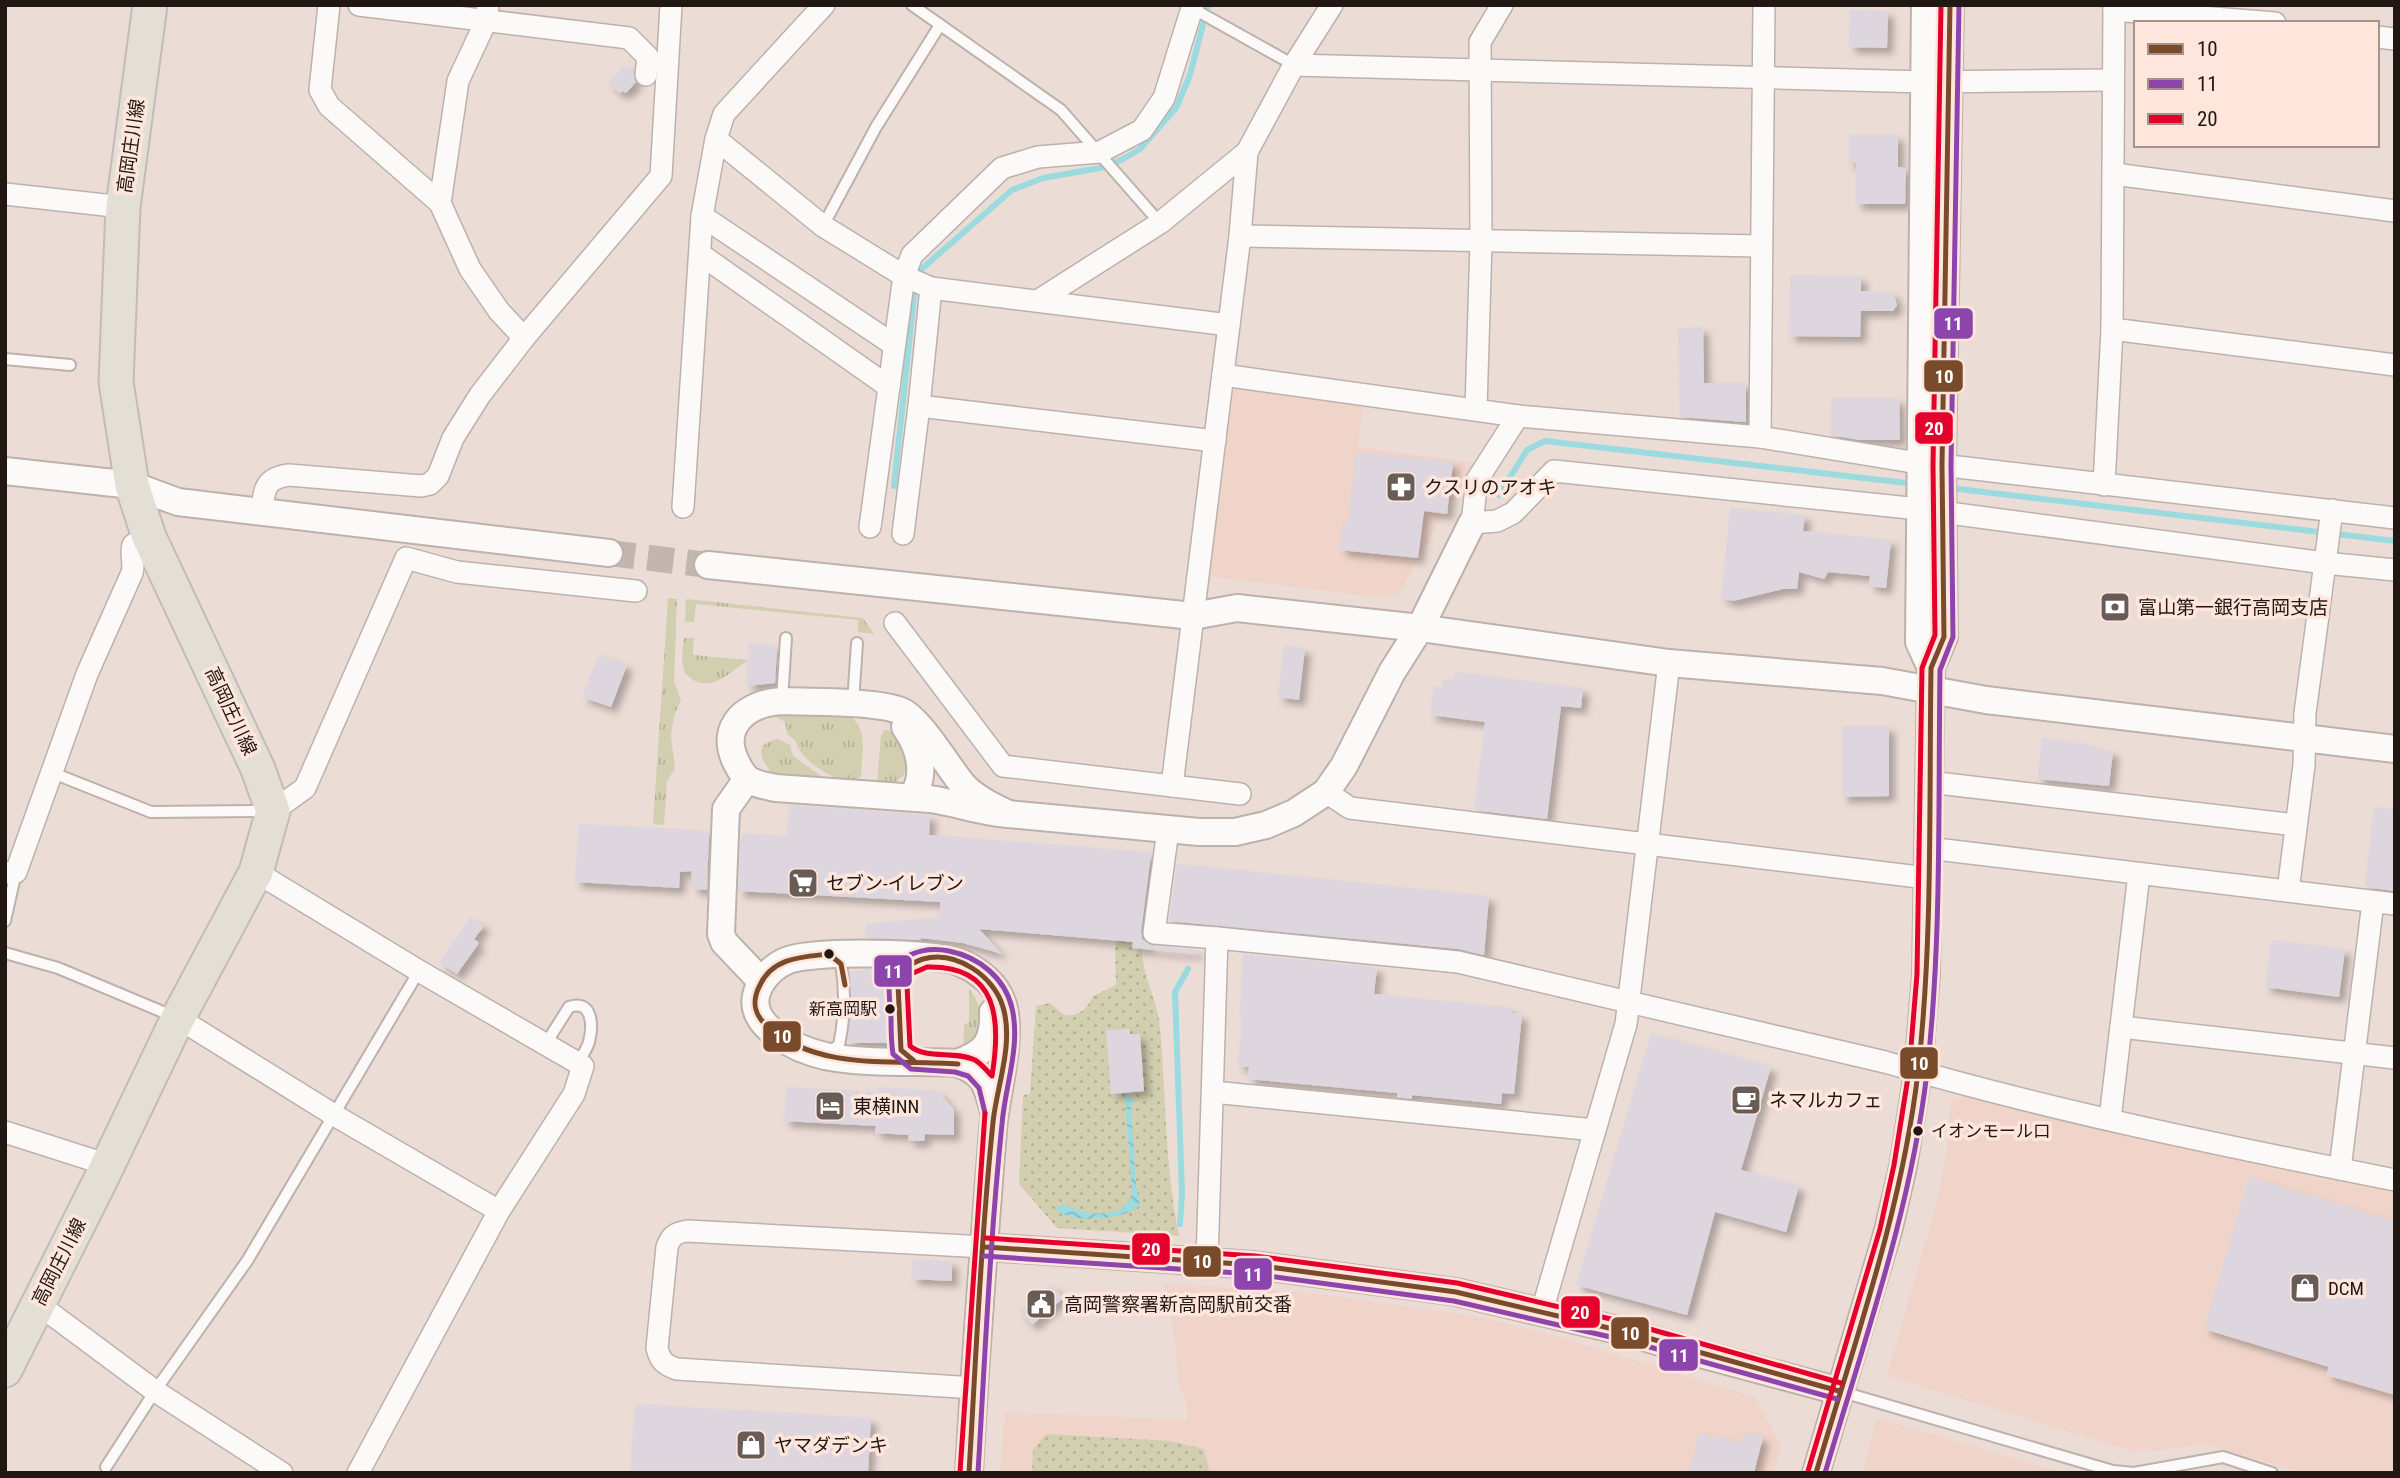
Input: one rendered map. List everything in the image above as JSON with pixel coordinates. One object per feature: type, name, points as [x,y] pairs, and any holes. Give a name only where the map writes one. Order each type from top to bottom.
[{"type":"main road","name":"高岡庄川線","points":[[5,1370],[178,1018],[256,872],[273,811],[258,769],[149,537],[132,485],[116,382],[123,207],[150,5]]},
{"type":"street","points":[[329,5],[320,90],[329,106],[440,203],[470,269],[499,311],[524,338]]},
{"type":"street","points":[[359,5],[487,13],[629,38],[648,57],[646,75]]},
{"type":"street","points":[[262,511],[263,493],[267,484],[278,477],[289,475],[421,485],[430,484],[438,476],[453,438],[480,395],[524,338],[661,176],[671,5]]},
{"type":"street","points":[[684,507],[702,216],[716,139],[724,114],[824,5]]},
{"type":"street","points":[[1039,300],[1160,223],[1247,152],[1294,65],[1332,5]]},
{"type":"street","points":[[1476,409],[1481,242],[1480,42],[1502,5]]},
{"type":"street","points":[[1759,437],[1764,5]]},
{"type":"street","points":[[1925,5],[1937,82]]},
{"type":"street","points":[[1816,1473],[1888,1231],[1903,1167],[1918,1072],[1926,974],[1931,678],[1944,637],[1931,487],[1937,82],[1950,5]]},
{"type":"street","points":[[870,527],[904,276],[912,254],[1002,169],[1038,158],[1100,152],[1142,130],[1164,98],[1191,6]]},
{"type":"street","points":[[2104,485],[2112,329],[2114,8],[2254,21]]},
{"type":"street","points":[[440,203],[458,81],[487,13]]},
{"type":"street","points":[[1294,65],[1937,82],[2112,80]]},
{"type":"street","points":[[716,139],[823,226],[904,276],[930,287],[1229,325]]},
{"type":"street","points":[[1172,786],[1240,236],[1247,152]]},
{"type":"street","points":[[2114,174],[2395,211]]},
{"type":"street","points":[[5,194],[123,207]]},
{"type":"street","points":[[702,216],[894,345]]},
{"type":"street","points":[[1240,236],[1760,246]]},
{"type":"street","points":[[700,254],[889,387]]},
{"type":"street","points":[[903,534],[930,287]]},
{"type":"street","points":[[2112,329],[2395,365]]},
{"type":"street","points":[[1223,375],[1518,416],[1759,437],[1931,487],[2395,570]]},
{"type":"street","points":[[919,406],[1215,441]]},
{"type":"street","points":[[1008,814],[984,802],[965,787],[908,716],[901,711],[880,706],[764,702],[751,708],[740,718],[733,730],[730,742],[733,756],[747,779],[776,788],[912,797],[949,802],[987,813],[1168,830],[1234,832],[1266,825],[1294,813],[1326,792],[1344,766],[1392,672],[1420,628],[1472,523],[1477,480],[1518,416]]},
{"type":"street","points":[[5,471],[132,485],[178,502],[609,554]]},
{"type":"street","points":[[1472,523],[1497,521],[1513,513],[1554,471],[1931,487],[2104,485],[2331,517],[2395,518]]},
{"type":"street","points":[[2288,891],[2304,765],[2305,713],[2331,517]]},
{"type":"street","points":[[11,873],[53,773],[87,674],[132,573],[135,563],[132,549],[134,545],[149,537]]},
{"type":"street","points":[[273,811],[305,788],[406,558],[457,572],[636,591]]},
{"type":"street","points":[[708,565],[1193,616],[1237,608],[1420,628],[1669,663],[1882,681],[1931,678],[1986,700],[2395,749]]},
{"type":"street","points":[[895,623],[1003,766],[1240,794]]},
{"type":"street","points":[[1542,1311],[1626,1024],[1669,663]]},
{"type":"street","points":[[880,706],[893,715],[915,742],[920,767],[919,781],[912,797]]},
{"type":"street","points":[[747,779],[726,809],[721,934],[724,942],[761,981]]},
{"type":"street","points":[[1928,782],[2296,825]]},
{"type":"street","points":[[1326,792],[1350,808],[1927,878]]},
{"type":"street","points":[[1168,830],[1154,933],[1458,962],[2110,1119],[2395,1180]]},
{"type":"street","points":[[1928,848],[2395,904]]},
{"type":"street","points":[[256,872],[583,1066],[574,1094],[499,1210],[358,1473]]},
{"type":"street","points":[[2110,1119],[2139,874]]},
{"type":"street","points":[[2340,1169],[2372,902]]},
{"type":"street","points":[[1207,1261],[1217,938]]},
{"type":"street","points":[[969,1473],[994,1112],[1005,1047],[1004,1011],[999,995],[975,970],[956,961],[926,958],[828,954],[785,961],[761,981],[754,1007],[761,1021],[786,1040],[824,1056],[957,1063],[973,1069],[987,1084],[994,1112]]},
{"type":"street","points":[[957,1063],[982,1051],[991,1039],[992,1004],[986,979]]},
{"type":"street","points":[[178,1018],[334,1115],[499,1210]]},
{"type":"street","points":[[2121,1027],[2395,1058]]},
{"type":"street","points":[[1213,1092],[1595,1130]]},
{"type":"street","points":[[5,1132],[108,1165]]},
{"type":"street","points":[[975,1388],[677,1369],[666,1365],[659,1357],[657,1348],[660,1270],[670,1239],[677,1233],[687,1231],[985,1247],[1207,1261],[1361,1278],[1456,1292],[1542,1311],[1839,1391]]},
{"type":"street","points":[[38,1304],[155,1391],[282,1473]]},
{"type":"lane","points":[[912,5],[1061,110],[1160,223]]},
{"type":"lane","points":[[1191,6],[1294,65]]},
{"type":"lane","points":[[823,226],[876,127],[940,25]]},
{"type":"lane","points":[[5,359],[71,365]]},
{"type":"lane","points":[[782,701],[786,638]]},
{"type":"lane","points":[[852,705],[857,643]]},
{"type":"lane","points":[[53,773],[151,812],[273,811]]},
{"type":"lane","points":[[5,921],[11,873]]},
{"type":"lane","points":[[5,953],[58,968],[178,1018]]},
{"type":"lane","points":[[824,1056],[839,1045],[844,1022],[845,985],[841,964],[828,954]]},
{"type":"lane","points":[[914,1061],[901,1050],[898,984],[904,968],[926,958]]},
{"type":"lane","points":[[106,1467],[155,1391],[247,1261],[419,971]]},
{"type":"lane","points":[[545,1045],[569,1007],[579,1005],[587,1009],[591,1016],[589,1044],[578,1063]]},
{"type":"lane","points":[[1839,1391],[2113,1471],[2134,1473],[2223,1457],[2272,1473]]},
{"type":"shaded area","points":[[1234,387],[1363,402],[1358,447],[1473,463],[1400,592],[1390,597],[1377,597],[1209,576]]},
{"type":"shaded area","points":[[1968,1095],[2395,1190],[2395,1473],[2304,1473],[2205,1444],[2132,1451],[1887,1376],[1936,1205],[1946,1157],[1951,1101]]},
{"type":"shaded area","points":[[1164,1283],[1320,1294],[1475,1316],[1536,1330],[1755,1397],[1781,1448],[1774,1473],[1000,1473],[1005,1412],[1187,1420],[1187,1405],[1178,1381],[1175,1341]]},
{"type":"shaded area","points":[[1877,1418],[2065,1473],[1862,1473]]},
{"type":"green space","points":[[668,598],[677,599],[674,681],[681,700],[674,716],[671,736],[675,769],[667,781],[664,825],[653,824]]},
{"type":"green space","points":[[686,599],[863,618],[874,634],[858,632],[858,620],[696,604],[694,622],[685,622]]},
{"type":"green space","points":[[684,638],[694,638],[693,655],[748,660],[715,682],[700,683],[691,679],[682,664]]},
{"type":"green space","points":[[767,712],[847,714],[859,726],[863,741],[861,775],[855,783],[849,785],[823,771],[801,752],[795,740],[787,734],[785,722]]},
{"type":"green space","points":[[884,730],[888,730],[900,741],[908,764],[904,775],[892,785],[877,783],[881,736]]},
{"type":"green space","points":[[778,739],[790,745],[793,756],[820,775],[819,783],[775,778],[763,761],[761,750],[769,742]]},
{"type":"green space","points":[[1117,940],[1133,942],[1133,948],[1142,949],[1159,1017],[1168,1158],[1179,1236],[1057,1228],[1019,1184],[1023,1095],[1030,1094],[1036,1006],[1050,1003],[1064,1015],[1074,1015],[1088,1005],[1093,996],[1116,985]]},
{"type":"green space","points":[[969,989],[980,1011],[980,1037],[963,1048],[964,1024],[969,1023]]},
{"type":"green space","points":[[1046,1434],[1171,1441],[1204,1449],[1210,1473],[1032,1473],[1033,1450]]},
{"type":"water","points":[[1130,1095],[1134,1104],[1131,1104],[1136,1185],[1140,1205],[1112,1217],[1087,1219],[1075,1218],[1057,1211],[1057,1207],[1063,1204],[1092,1213],[1113,1212],[1128,1202],[1132,1192],[1125,1096]]},
{"type":"building","points":[[1850,10],[1888,11],[1887,48],[1849,47]]},
{"type":"building","points":[[624,65],[633,72],[636,82],[626,93],[620,93],[608,83]]},
{"type":"building","points":[[1849,135],[1898,135],[1898,167],[1906,168],[1905,204],[1856,204],[1856,163],[1849,163]]},
{"type":"building","points":[[1790,275],[1861,276],[1861,291],[1893,292],[1897,305],[1893,311],[1861,311],[1860,337],[1789,336]]},
{"type":"building","points":[[1703,327],[1704,383],[1746,383],[1746,422],[1680,417],[1678,328]]},
{"type":"building","points":[[1831,398],[1899,398],[1900,440],[1860,440],[1831,435]]},
{"type":"building","name":"クスリのアオキ","points":[[1356,452],[1453,462],[1447,514],[1424,511],[1418,558],[1340,550],[1343,522],[1348,523]]},
{"type":"building","points":[[1730,508],[1805,515],[1803,531],[1891,540],[1886,588],[1869,586],[1870,576],[1828,572],[1824,579],[1799,572],[1797,589],[1783,589],[1733,601],[1721,598]]},
{"type":"building","points":[[749,643],[774,645],[774,649],[777,649],[775,683],[747,686]]},
{"type":"building","points":[[1284,646],[1305,648],[1299,700],[1278,697]]},
{"type":"building","points":[[599,654],[627,665],[611,707],[582,697]]},
{"type":"building","points":[[1455,672],[1583,688],[1581,708],[1561,706],[1547,819],[1474,810],[1485,722],[1430,715],[1434,686],[1442,687],[1443,679],[1454,680]]},
{"type":"building","points":[[1842,726],[1889,726],[1889,796],[1842,797]]},
{"type":"building","points":[[2042,738],[2113,751],[2109,786],[2037,779]]},
{"type":"building","points":[[789,805],[930,815],[929,835],[1146,852],[1151,854],[1142,939],[1152,946],[1197,950],[1197,954],[1132,948],[1133,942],[979,929],[1002,954],[963,943],[921,938],[865,938],[866,924],[940,917],[940,902],[738,891],[741,833],[787,836]]},
{"type":"building","points":[[2374,807],[2395,809],[2395,891],[2365,887]]},
{"type":"building","points":[[579,824],[709,831],[707,890],[693,889],[691,871],[680,872],[679,888],[575,882]]},
{"type":"building","points":[[1177,864],[1489,896],[1484,955],[1459,949],[1169,921]]},
{"type":"building","points":[[471,917],[484,926],[474,939],[479,943],[457,974],[439,962]]},
{"type":"building","points":[[2271,940],[2345,949],[2339,997],[2265,987]]},
{"type":"building","points":[[1243,954],[1377,967],[1374,994],[1512,1008],[1512,1013],[1522,1014],[1514,1094],[1502,1093],[1501,1104],[1412,1095],[1412,1099],[1397,1097],[1397,1093],[1248,1079],[1249,1067],[1238,1066],[1243,1013],[1240,1013]]},
{"type":"building","points":[[864,969],[893,973],[890,984],[890,1043],[847,1043],[852,1005],[850,971]]},
{"type":"building","points":[[1130,1029],[1130,1034],[1140,1034],[1144,1091],[1111,1094],[1106,1030]]},
{"type":"building","points":[[1651,1033],[1771,1067],[1741,1170],[1799,1186],[1786,1232],[1715,1212],[1687,1315],[1576,1285]]},
{"type":"building","points":[[786,1087],[877,1092],[877,1087],[938,1091],[954,1110],[954,1135],[925,1134],[924,1141],[908,1141],[909,1135],[875,1133],[876,1126],[784,1121]]},
{"type":"building","name":"DCM","points":[[2249,1177],[2395,1221],[2395,1395],[2326,1375],[2329,1367],[2204,1329]]},
{"type":"building","points":[[913,1259],[952,1261],[952,1281],[912,1279]]},
{"type":"building","name":"高岡警察署新高岡駅前交番","points":[[1051,1284],[1063,1298],[1032,1325],[1019,1311]]},
{"type":"building","name":"ヤマダデンキ","points":[[635,1404],[871,1418],[868,1473],[630,1473]]},
{"type":"building","points":[[1743,1432],[1763,1437],[1754,1473],[1689,1473],[1700,1433],[1740,1443]]},
{"type":"waterway","points":[[916,276],[1012,190],[1043,178],[1100,168],[1140,149],[1176,108],[1190,75],[1208,5]]},
{"type":"waterway","points":[[894,486],[915,287]]},
{"type":"waterway","points":[[1499,495],[1527,450],[1545,441],[1915,484]]},
{"type":"waterway","points":[[1950,488],[2395,541]]},
{"type":"waterway","points":[[1180,1224],[1182,1193],[1175,992],[1188,969]]},
{"type":"tunnel","points":[[609,553],[708,565]]},
{"type":"transit line","name":"20","points":[[1808,1471],[1880,1229],[1894,1165],[1909,1071],[1917,974],[1922,668],[1935,635],[1933,465],[1941,5]]},
{"type":"transit line","name":"10","points":[[1816,1473],[1876,1274],[1901,1174],[1911,1123],[1923,1022],[1929,870],[1931,668],[1944,637],[1942,465],[1950,5]]},
{"type":"transit line","name":"11","points":[[1825,1473],[1898,1225],[1920,1123],[1932,1022],[1938,871],[1940,670],[1953,637],[1951,465],[1959,5]]},
{"type":"transit line","name":"11","points":[[978,1473],[994,1211],[1004,1110],[1014,1051],[1014,1022],[1009,997],[997,978],[971,958],[939,950],[910,955],[896,966],[889,985],[893,1054],[911,1069],[955,1072],[968,1076],[979,1088],[985,1113]]},
{"type":"transit line","name":"10","points":[[845,985],[841,964],[829,954],[790,960],[766,976],[757,991],[755,1008],[768,1027],[811,1051],[859,1060],[958,1064]]},
{"type":"transit line","name":"10","points":[[914,1061],[901,1050],[898,984],[904,968],[920,960],[936,957],[948,958],[972,968],[991,985],[998,996],[1003,1007],[1007,1035],[989,1166],[969,1473]]},
{"type":"transit line","name":"20","points":[[927,967],[951,969],[969,975],[982,986],[990,1000],[994,1017],[996,1035],[992,1076],[975,1060],[967,1057],[924,1053],[910,1046],[907,985],[911,974],[927,967]]},
{"type":"transit line","name":"20","points":[[960,1472],[985,1113]]},
{"type":"transit line","name":"20","points":[[986,1238],[1255,1256],[1457,1283],[1632,1324],[1841,1383]]},
{"type":"transit line","name":"10","points":[[985,1247],[1254,1265],[1456,1292],[1630,1333],[1839,1391]]},
{"type":"transit line","name":"11","points":[[984,1256],[1253,1274],[1454,1301],[1628,1341],[1837,1399]]},
{"type":"place","name":"クスリのアオキ","points":[[1401,487]]},
{"type":"place","name":"富山第一銀行高岡支店","points":[[2115,607]]},
{"type":"place","name":"セブン-イレブン","points":[[803,883]]},
{"type":"place","name":"新高岡駅","points":[[890,1009]]},
{"type":"place","name":"ネマルカフェ","points":[[1746,1100]]},
{"type":"place","name":"東横INN","points":[[830,1106]]},
{"type":"place","name":"イオンモール口","points":[[1918,1131]]},
{"type":"place","name":"DCM","points":[[2305,1288]]},
{"type":"place","name":"高岡警察署新高岡駅前交番","points":[[1041,1304]]},
{"type":"place","name":"ヤマダデンキ","points":[[751,1445]]}]
